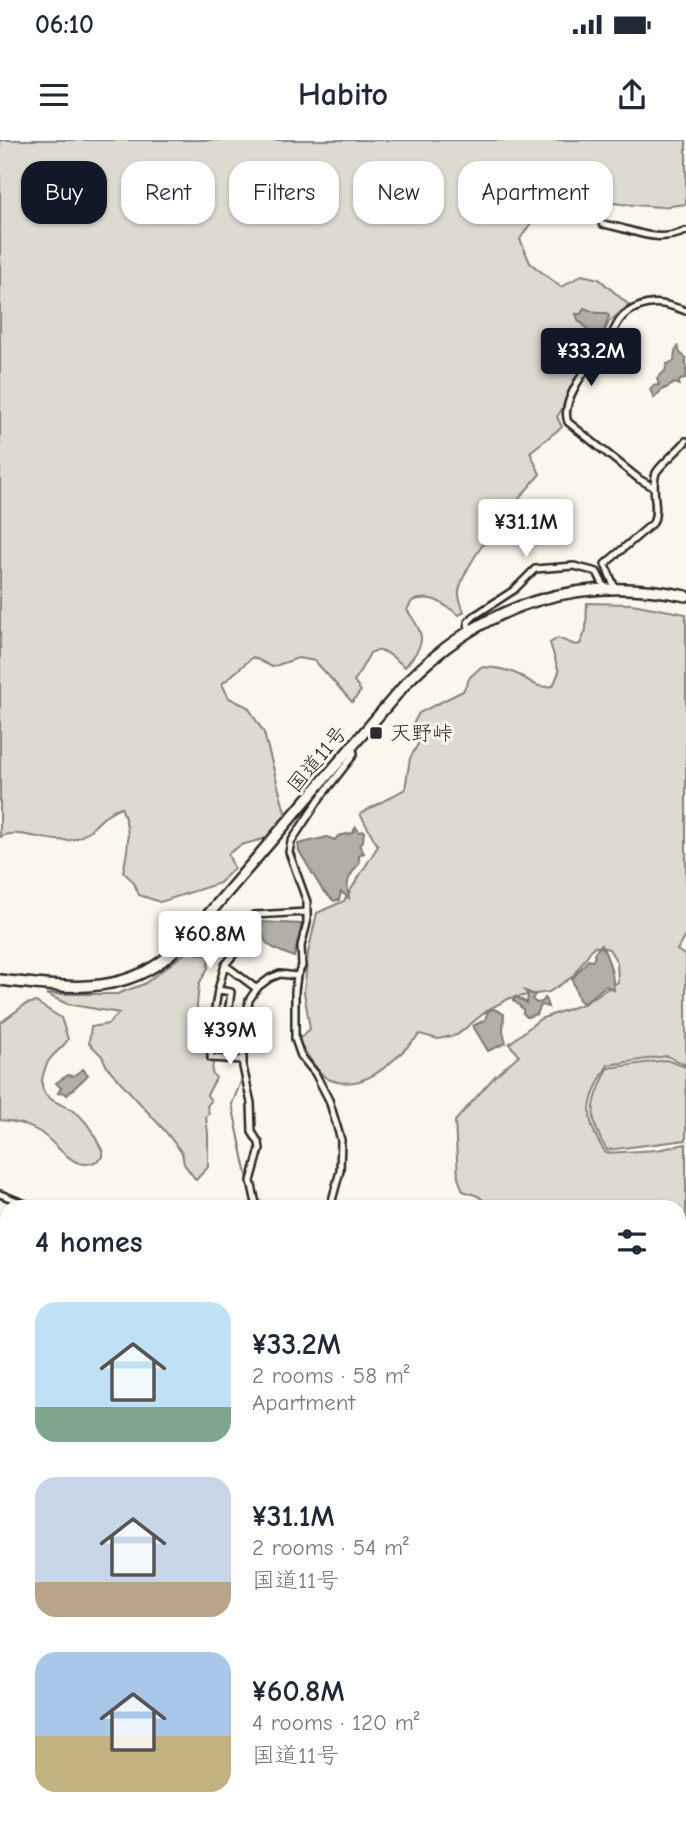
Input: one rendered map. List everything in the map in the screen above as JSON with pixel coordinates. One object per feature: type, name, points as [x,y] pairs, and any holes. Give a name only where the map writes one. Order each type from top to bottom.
[{"type":"highway","name":"国道11号","points":[[0,980],[86,987],[127,979],[160,963],[201,923],[351,746],[422,667],[469,630],[547,596],[610,588],[686,596]]},
{"type":"street","points":[[605,224],[657,237],[669,237],[686,231]]},
{"type":"street","points":[[653,487],[639,479],[568,422],[566,407],[591,364],[602,355],[614,325],[621,318],[639,307],[661,303],[686,311]]},
{"type":"street","points":[[610,588],[605,564],[653,523],[656,517],[653,487],[657,469],[686,441]]},
{"type":"street","points":[[469,630],[468,622],[474,616],[514,590],[535,569],[574,566],[597,572],[610,588]]},
{"type":"street","points":[[332,1200],[340,1171],[341,1140],[329,1100],[315,1073],[297,1048],[295,991],[297,976],[302,966],[301,946],[307,902],[289,852],[291,842],[320,798],[352,757],[354,753],[351,746]]},
{"type":"street","points":[[243,1060],[211,1058],[212,1027],[225,965],[250,935],[254,915],[307,912]]},
{"type":"street","points":[[225,965],[257,989]]},
{"type":"street","points":[[255,1200],[251,1181],[260,1149],[252,1132],[251,1103],[243,1060],[248,1000],[257,989],[280,974],[297,976]]},
{"type":"street","points":[[212,1027],[226,1028],[231,992],[218,990]]},
{"type":"shaded area","points":[[0,140],[686,140],[686,204],[661,207],[613,203],[613,161],[458,161],[458,224],[530,224],[520,239],[530,263],[561,287],[582,275],[599,279],[629,305],[609,322],[582,377],[557,417],[562,427],[530,452],[540,474],[471,563],[459,591],[464,612],[459,615],[432,599],[412,601],[407,610],[418,627],[421,639],[417,651],[405,667],[384,652],[370,653],[354,682],[361,691],[352,702],[315,661],[298,658],[272,667],[253,657],[222,684],[229,698],[248,707],[264,733],[286,816],[267,838],[241,845],[228,854],[234,868],[220,883],[160,902],[139,895],[133,881],[123,872],[128,839],[121,807],[108,814],[86,834],[71,840],[16,834],[0,837]]},
{"type":"shaded area","points":[[584,308],[609,316],[601,340],[579,322],[576,314],[581,314]]},
{"type":"shaded area","points":[[678,347],[686,358],[686,378],[679,381],[679,385],[675,383],[662,390],[654,398],[650,389],[659,385],[657,378],[665,371],[667,364],[674,361]]},
{"type":"shaded area","points":[[587,603],[632,604],[686,614],[686,934],[677,950],[686,956],[686,1065],[667,1056],[608,1065],[595,1088],[590,1109],[593,1130],[606,1153],[657,1150],[686,1144],[686,1200],[483,1200],[463,1191],[458,1178],[455,1121],[495,1076],[519,1055],[509,1044],[540,1019],[583,1004],[618,982],[617,962],[609,949],[594,946],[572,977],[549,992],[510,998],[489,1009],[457,1035],[438,1039],[420,1034],[380,1071],[368,1078],[342,1083],[324,1076],[298,1040],[310,1029],[304,992],[308,953],[317,913],[344,901],[378,846],[360,814],[405,789],[410,758],[418,744],[413,724],[419,713],[463,691],[470,677],[481,667],[512,672],[539,686],[553,686],[559,672],[550,643],[558,638],[575,645],[580,644],[586,630]]},
{"type":"shaded area","points":[[356,827],[359,832],[364,831],[363,841],[359,845],[364,853],[359,855],[359,863],[349,878],[349,898],[341,892],[339,900],[334,901],[323,891],[299,851],[298,844],[327,837],[335,840],[338,836],[352,833]]},
{"type":"shaded area","points":[[262,922],[302,924],[294,957],[266,942]]},
{"type":"shaded area","points":[[601,945],[607,956],[614,990],[606,986],[583,1003],[579,1000],[572,979],[588,960],[592,961],[594,953]]},
{"type":"shaded area","points":[[188,951],[209,956],[208,968],[199,984],[196,1017],[209,1020],[207,1059],[213,1062],[212,1073],[216,1078],[207,1095],[211,1101],[207,1106],[209,1114],[206,1117],[208,1167],[196,1180],[184,1164],[182,1153],[165,1131],[89,1043],[91,1027],[108,1024],[119,1013],[67,1004],[46,994],[117,994],[144,984]]},
{"type":"shaded area","points":[[525,991],[535,995],[532,999],[536,1003],[545,998],[548,1007],[541,1005],[537,1014],[527,1017],[513,1000],[516,997],[527,1003],[528,995]]},
{"type":"shaded area","points":[[36,1002],[61,1018],[68,1039],[47,1064],[43,1076],[44,1093],[79,1115],[90,1128],[103,1152],[103,1157],[93,1163],[76,1162],[38,1131],[0,1120],[0,1023],[26,1004]]},
{"type":"shaded area","points":[[494,1009],[504,1014],[503,1031],[506,1043],[488,1051],[473,1026],[485,1020],[488,1011]]},
{"type":"shaded area","points":[[666,1060],[686,1067],[686,1140],[607,1150],[596,1128],[594,1109],[598,1090],[608,1068]]},
{"type":"shaded area","points":[[83,1069],[88,1075],[67,1095],[64,1092],[58,1093],[61,1088],[56,1083]]},
{"type":"waterway","points":[[242,1079],[232,1104],[250,1190]]},
{"type":"place","name":"天野峠","points":[[376,733]]}]
